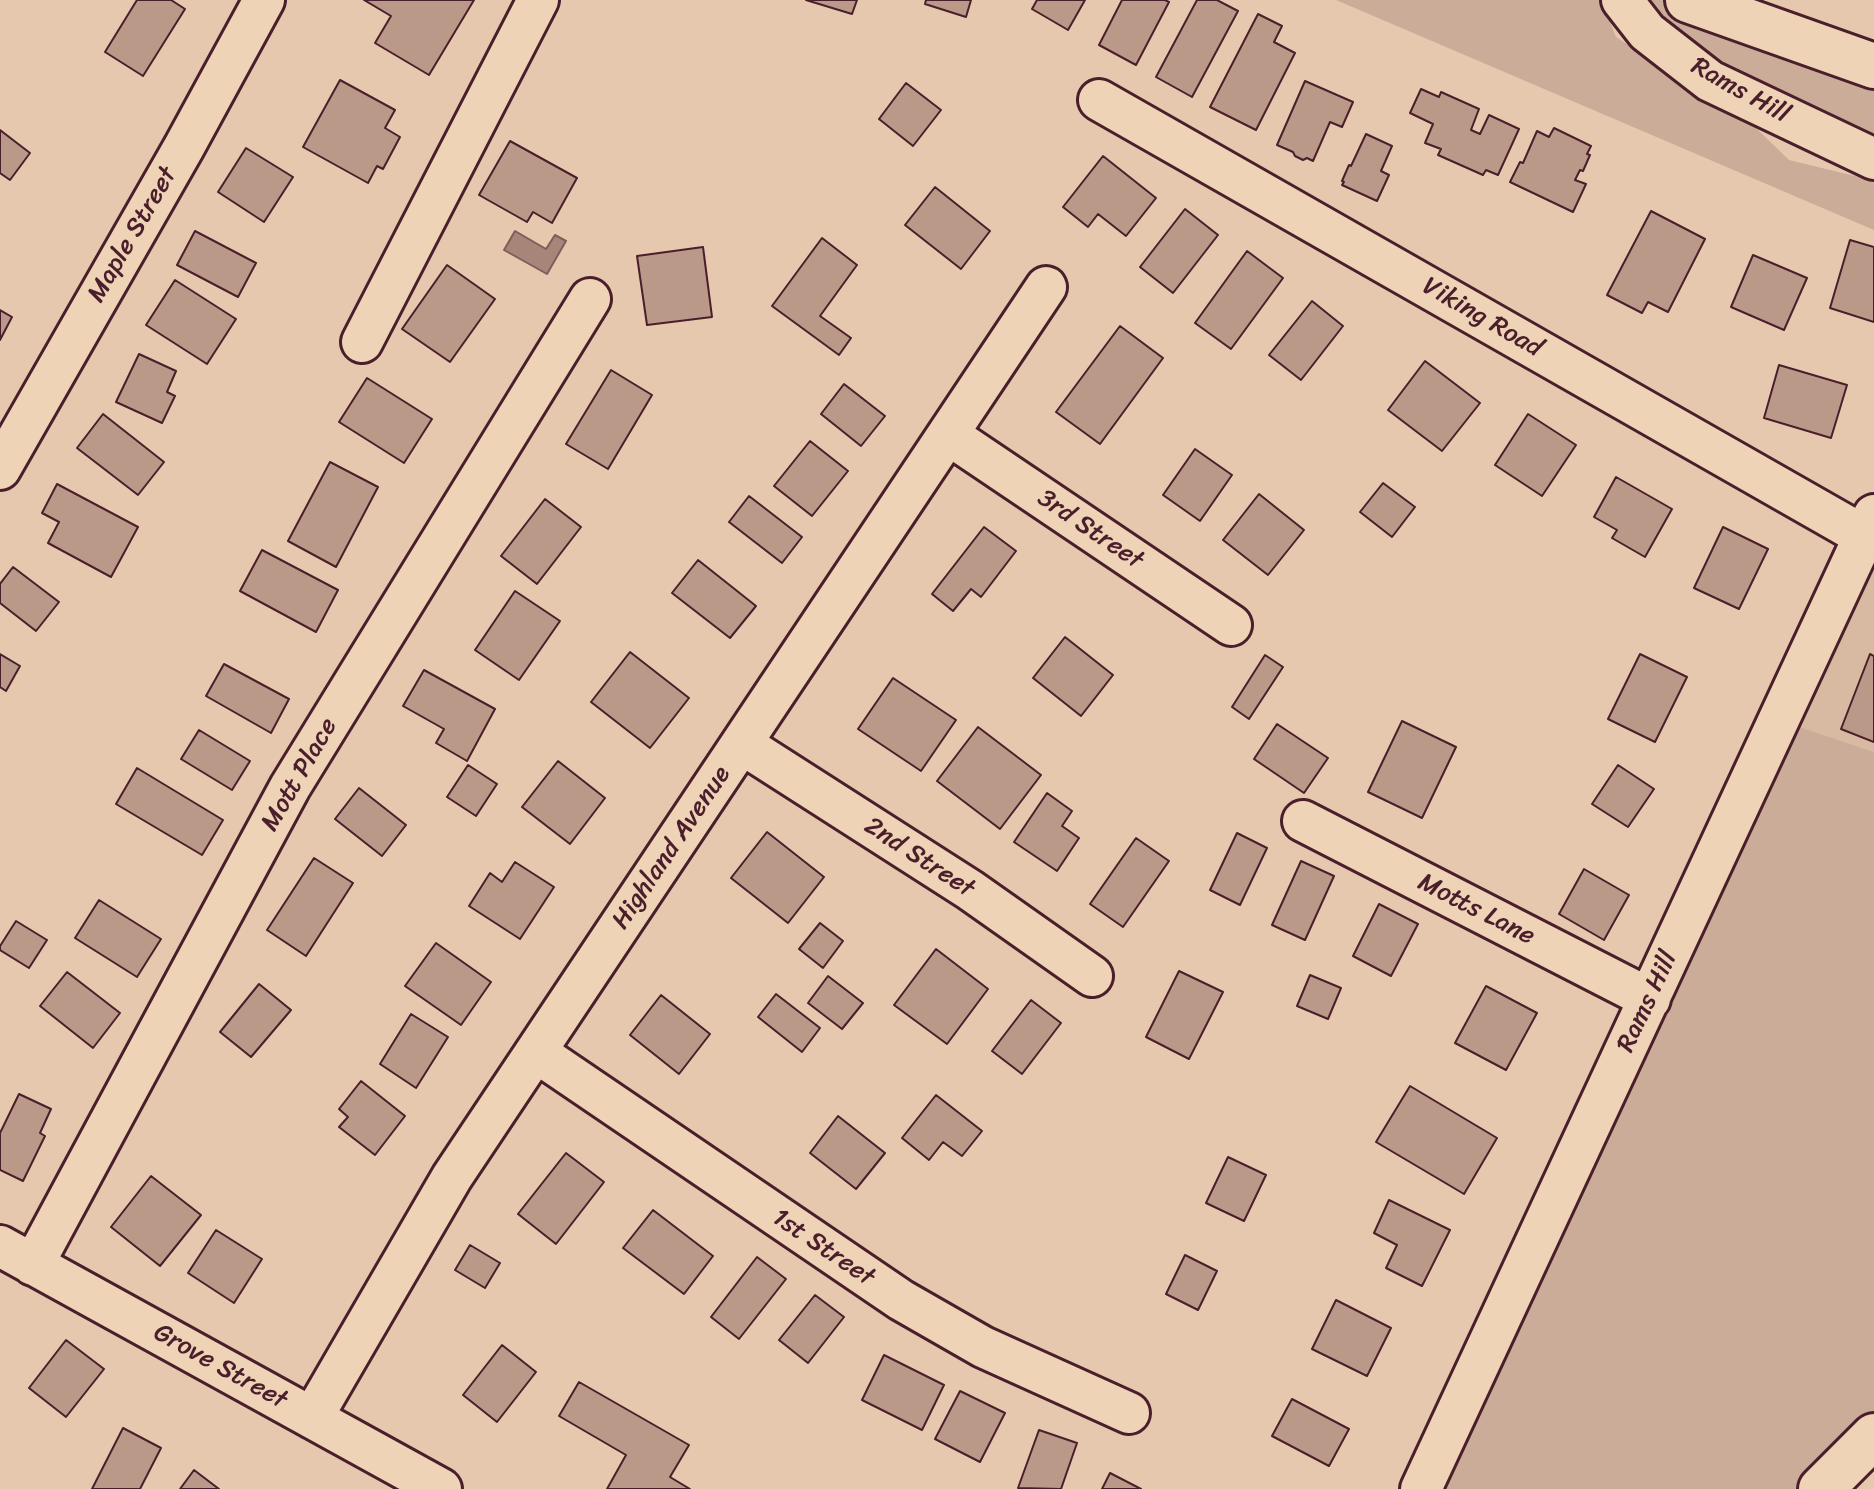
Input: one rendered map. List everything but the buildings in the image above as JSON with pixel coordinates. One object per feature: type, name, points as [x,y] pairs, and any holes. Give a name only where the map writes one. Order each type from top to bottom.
[{"type":"main road","points":[[1688,0],[1874,66]]},
{"type":"main road","points":[[1821,1489],[1874,1436]]},
{"type":"street","name":"Maple Street","points":[[0,469],[264,0]]},
{"type":"street","points":[[362,342],[538,0]]},
{"type":"street","name":"Rams Hill","points":[[1622,0],[1647,32],[1710,81],[1874,159]]},
{"type":"street","name":"Viking Road","points":[[1099,100],[1869,526]]},
{"type":"street","name":"Highland Avenue","points":[[312,1418],[452,1177],[1046,287]]},
{"type":"street","name":"Mott Place","points":[[17,1255],[290,787],[590,299]]},
{"type":"street","name":"3rd Street","points":[[949,435],[1231,625]]},
{"type":"street","name":"Rams Hill","points":[[1421,1489],[1869,526]]},
{"type":"street","name":"2nd Street","points":[[742,744],[970,890],[1092,976]]},
{"type":"street","name":"Motts Lane","points":[[1303,821],[1650,999]]},
{"type":"street","name":"1st Street","points":[[536,1052],[901,1300],[983,1347],[1129,1413]]},
{"type":"street","name":"Grove Street","points":[[17,1255],[441,1489]]},
{"type":"shaded area","points":[[1336,0],[1600,0],[1616,37],[1659,65],[1725,98],[1789,160],[1874,183],[1874,230]]},
{"type":"shaded area","points":[[1640,0],[1687,0],[1874,66],[1874,147],[1746,80],[1676,37]]},
{"type":"shaded area","points":[[515,231],[546,249],[555,235],[566,241],[547,274],[504,250]]},
{"type":"shaded area","points":[[1874,515],[1874,752],[1779,720]]},
{"type":"shaded area","points":[[1779,720],[1874,752],[1874,1441],[1827,1489],[1421,1489]]}]
